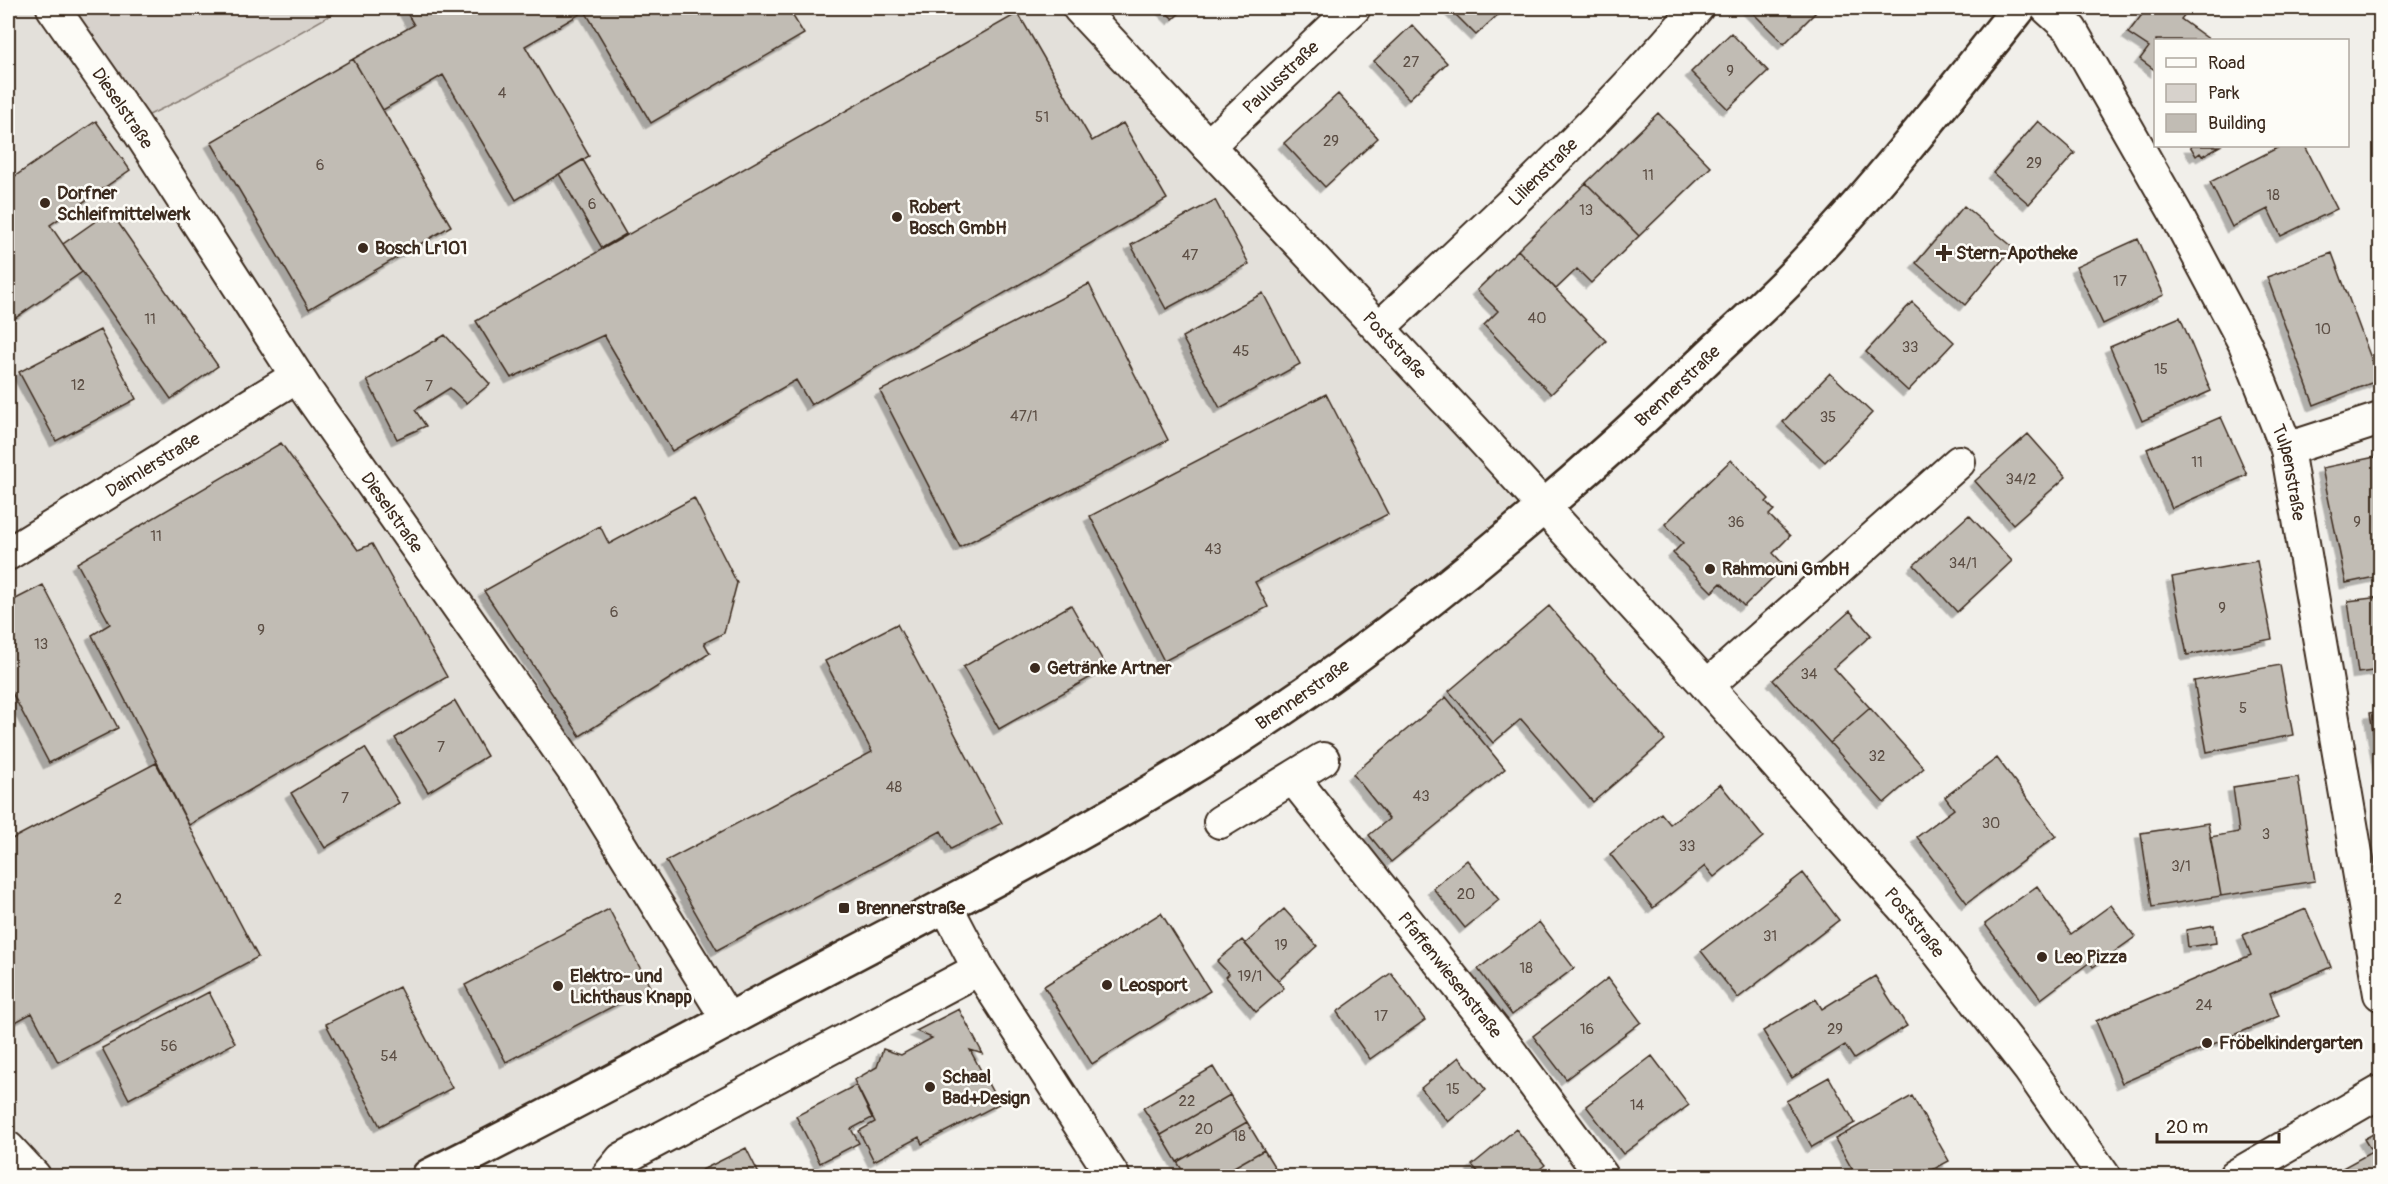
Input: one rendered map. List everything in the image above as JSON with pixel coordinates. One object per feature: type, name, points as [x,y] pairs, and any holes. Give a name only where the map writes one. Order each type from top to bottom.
[{"type":"main road","name":"Brennerstraße","points":[[429,1176],[533,1125],[946,906],[1130,804],[1222,749],[1338,670],[1451,583],[1628,435],[1791,277],[1914,140],[2019,8]]},
{"type":"street","name":"Dieselstraße","points":[[53,8],[134,124],[297,376],[578,777],[728,1020]]},
{"type":"street","name":"Poststraße","points":[[1079,8],[1380,327],[1707,686],[1907,912],[2030,1070],[2104,1176]]},
{"type":"street","name":"Paulusstraße","points":[[1208,146],[1354,8]]},
{"type":"street","name":"Lilienstraße","points":[[1380,327],[1500,215],[1660,51],[1697,8]]},
{"type":"street","name":"Tulpenstraße","points":[[2047,8],[2070,30],[2176,214],[2246,344],[2287,449],[2380,994]]},
{"type":"street","name":"Daimlerstraße","points":[[8,554],[297,376]]},
{"type":"street","points":[[2287,449],[2380,419]]},
{"type":"street","points":[[1707,686],[1959,462]]},
{"type":"street","points":[[1220,822],[1323,759]]},
{"type":"street","name":"Pfaffenwiesenstraße","points":[[1293,778],[1497,1034],[1602,1176]]},
{"type":"street","points":[[946,906],[979,969],[1113,1176]]},
{"type":"street","points":[[608,1176],[622,1159],[979,969]]},
{"type":"street","points":[[2235,1176],[2380,1092]]},
{"type":"street","points":[[8,1148],[33,1176]]},
{"type":"shaded area","points":[[8,8],[1079,8],[1543,507],[1338,670],[429,1176],[34,1176],[8,1148]]},
{"type":"green space","points":[[70,8],[343,8],[186,97],[145,117]]},
{"type":"building","points":[[404,8],[788,8],[804,34],[651,123],[585,11],[525,46],[589,156],[516,200],[443,75],[383,110],[353,59],[414,25]]},
{"type":"building","points":[[1162,8],[1185,8],[1173,19]]},
{"type":"building","points":[[1449,8],[1505,8],[1476,35]]},
{"type":"building","points":[[1748,8],[1820,8],[1784,44]]},
{"type":"building","points":[[2147,8],[2190,8],[2181,19],[2209,39],[2154,39],[2154,70],[2140,59],[2149,47],[2128,33]]},
{"type":"building","name":"Robert Bosch GmbH","points":[[1018,13],[1092,141],[1123,123],[1167,199],[811,405],[796,380],[672,451],[604,335],[511,378],[476,321]]},
{"type":"building","points":[[1412,25],[1447,63],[1409,99],[1374,61]]},
{"type":"building","points":[[1731,33],[1768,71],[1728,109],[1691,72]]},
{"type":"building","points":[[353,59],[451,226],[309,309],[211,142]]},
{"type":"building","points":[[1338,94],[1378,138],[1325,187],[1284,143]]},
{"type":"building","points":[[1658,113],[1711,167],[1639,236],[1586,183]]},
{"type":"building","name":"Dorfner Schleifmittelwerk","points":[[96,121],[130,170],[50,225],[82,272],[8,323],[8,181]]},
{"type":"building","points":[[2038,121],[2075,153],[2029,204],[1993,173]]},
{"type":"building","points":[[2191,147],[2218,147],[2202,156],[2200,153],[2196,156]]},
{"type":"building","points":[[2279,147],[2306,147],[2337,209],[2281,236],[2268,209],[2232,227],[2210,182]]},
{"type":"building","points":[[583,160],[626,234],[602,248],[559,174]]},
{"type":"building","points":[[1586,183],[1639,236],[1591,283],[1577,269],[1556,289],[1518,250]]},
{"type":"building","points":[[1215,200],[1249,264],[1166,309],[1131,245]]},
{"type":"building","points":[[1964,206],[2013,247],[1965,305],[1916,263]]},
{"type":"building","name":"Dorfner Schleifmittelwerk","points":[[110,211],[218,366],[171,399],[63,244]]},
{"type":"building","points":[[2138,239],[2164,295],[2103,324],[2076,267]]},
{"type":"building","points":[[1518,250],[1606,341],[1551,394],[1484,325],[1498,311],[1477,290]]},
{"type":"building","points":[[2332,253],[2379,380],[2314,405],[2267,277]]},
{"type":"building","points":[[1089,284],[1168,440],[960,547],[880,391]]},
{"type":"building","points":[[1263,293],[1300,364],[1220,408],[1182,337]]},
{"type":"building","points":[[1912,302],[1954,342],[1908,391],[1866,352]]},
{"type":"building","points":[[2180,317],[2211,391],[2142,421],[2110,347]]},
{"type":"building","points":[[100,330],[136,399],[56,441],[19,372]]},
{"type":"building","points":[[445,335],[490,384],[466,403],[450,388],[415,410],[426,426],[397,439],[367,380]]},
{"type":"building","points":[[1830,373],[1872,413],[1825,462],[1783,422]]},
{"type":"building","points":[[1326,394],[1388,514],[1255,582],[1268,607],[1164,661],[1090,516]]},
{"type":"building","points":[[2221,417],[2247,475],[2172,508],[2147,449]]},
{"type":"building","points":[[2028,434],[2066,477],[2013,524],[1975,481]]},
{"type":"building","points":[[281,443],[358,550],[372,544],[447,677],[189,825],[92,635],[110,624],[77,563]]},
{"type":"building","points":[[2380,456],[2380,576],[2346,583],[2322,468]]},
{"type":"building","points":[[1731,460],[1769,499],[1766,502],[1774,510],[1769,515],[1790,536],[1773,553],[1785,566],[1744,606],[1721,583],[1712,592],[1673,553],[1683,543],[1665,524]]},
{"type":"building","points":[[694,498],[737,583],[724,633],[704,643],[710,653],[580,736],[484,591],[600,526],[609,544]]},
{"type":"building","points":[[1969,515],[2012,561],[1957,612],[1914,565]]},
{"type":"building","points":[[2257,561],[2272,639],[2187,655],[2172,577]]},
{"type":"building","points":[[43,585],[118,728],[49,763],[8,685],[8,603]]},
{"type":"building","points":[[2380,597],[2380,670],[2358,673],[2348,601]]},
{"type":"building","name":"Getränke Artner","points":[[1071,605],[1107,668],[999,729],[963,667]]},
{"type":"building","points":[[1549,606],[1665,740],[1593,802],[1521,719],[1493,743],[1449,691]]},
{"type":"building","points":[[1850,611],[1871,635],[1834,668],[1870,708],[1830,743],[1773,680]]},
{"type":"building","points":[[897,624],[1002,823],[951,849],[941,831],[717,950],[666,861],[872,752],[825,661]]},
{"type":"building","points":[[2280,665],[2293,735],[2207,752],[2194,681]]},
{"type":"building","points":[[1446,697],[1505,769],[1391,862],[1369,835],[1389,819],[1353,774]]},
{"type":"building","points":[[455,701],[487,756],[428,792],[395,738]]},
{"type":"building","points":[[1870,708],[1924,768],[1884,803],[1830,743]]},
{"type":"building","points":[[2380,711],[2380,774],[2370,713]]},
{"type":"building","points":[[365,748],[399,803],[325,848],[291,793]]},
{"type":"building","points":[[1997,758],[2056,836],[1967,903],[1917,837],[1954,809],[1945,797]]},
{"type":"building","points":[[156,763],[258,957],[58,1062],[32,1013],[8,1026],[8,841]]},
{"type":"building","points":[[2298,777],[2315,881],[2221,896],[2210,837],[2239,832],[2233,787]]},
{"type":"building","points":[[1720,784],[1763,837],[1714,877],[1705,866],[1653,908],[1610,854],[1661,813],[1670,824]]},
{"type":"building","points":[[2208,823],[2221,896],[2152,907],[2141,833]]},
{"type":"building","points":[[1467,860],[1499,900],[1465,928],[1433,888]]},
{"type":"building","points":[[1803,873],[1839,920],[1738,998],[1701,951]]},
{"type":"building","points":[[2037,886],[2071,934],[2111,905],[2135,937],[2093,967],[2090,962],[2041,999],[1985,924]]},
{"type":"building","name":"Elektro- und Lichthaus Knapp","points":[[609,909],[650,987],[506,1062],[465,985]]},
{"type":"building","points":[[1284,909],[1317,946],[1278,981],[1245,944]]},
{"type":"building","points":[[2306,909],[2331,967],[2270,993],[2279,1016],[2122,1083],[2096,1021],[2251,955],[2243,935]]},
{"type":"building","points":[[1161,913],[1210,991],[1092,1064],[1044,986]]},
{"type":"building","points":[[1539,922],[1574,968],[1512,1015],[1478,969]]},
{"type":"building","points":[[2214,925],[2216,943],[2188,947],[2186,930]]},
{"type":"building","points":[[1242,940],[1284,988],[1256,1012],[1226,977],[1229,974],[1217,961]]},
{"type":"building","points":[[1391,973],[1425,1020],[1370,1059],[1337,1012]]},
{"type":"building","points":[[1875,976],[1907,1026],[1854,1059],[1845,1045],[1792,1078],[1763,1031],[1816,999],[1822,1009]]},
{"type":"building","points":[[1608,978],[1641,1022],[1566,1079],[1533,1036]]},
{"type":"building","points":[[399,987],[452,1088],[380,1126],[326,1024]]},
{"type":"building","points":[[209,992],[235,1043],[129,1099],[102,1048]]},
{"type":"building","points":[[959,1009],[983,1054],[970,1050],[999,1104],[922,1144],[919,1137],[874,1161],[859,1131],[875,1122],[854,1080],[877,1067],[883,1049],[901,1055],[932,1038],[916,1031]]},
{"type":"building","points":[[1652,1056],[1689,1105],[1623,1154],[1586,1106]]},
{"type":"building","points":[[1459,1057],[1486,1090],[1448,1122],[1421,1088]]},
{"type":"building","points":[[1213,1067],[1230,1095],[1161,1135],[1143,1108]]},
{"type":"building","points":[[1829,1077],[1855,1123],[1812,1147],[1786,1101]]},
{"type":"building","points":[[856,1085],[872,1118],[851,1129],[859,1143],[820,1163],[796,1116]]},
{"type":"building","points":[[1230,1095],[1247,1122],[1177,1162],[1161,1135]]},
{"type":"building","points":[[1912,1096],[1949,1161],[1921,1176],[1856,1176],[1835,1139]]},
{"type":"building","points":[[1247,1122],[1264,1150],[1218,1176],[1186,1176],[1177,1162]]},
{"type":"building","points":[[1516,1129],[1545,1165],[1531,1176],[1482,1176],[1472,1165]]},
{"type":"building","points":[[2380,1130],[2380,1176],[2340,1176],[2337,1171],[2372,1152],[2364,1139]]},
{"type":"building","points":[[746,1148],[760,1176],[690,1176]]},
{"type":"building","points":[[1264,1150],[1280,1176],[1218,1176]]},
{"type":"place","name":"Dorfner Schleifmittelwerk","points":[[45,203]]},
{"type":"place","name":"Robert Bosch GmbH","points":[[897,217]]},
{"type":"place","name":"Bosch Lr101","points":[[363,248]]},
{"type":"place","name":"Stern-Apotheke","points":[[1944,253]]},
{"type":"place","name":"Rahmouni GmbH","points":[[1710,569]]},
{"type":"place","name":"Getränke Artner","points":[[1035,668]]},
{"type":"place","name":"Brennerstraße","points":[[844,908]]},
{"type":"place","name":"Leo Pizza","points":[[2042,957]]},
{"type":"place","name":"Leosport","points":[[1107,985]]},
{"type":"place","name":"Elektro- und Lichthaus Knapp","points":[[558,986]]},
{"type":"place","name":"Fröbelkindergarten","points":[[2207,1043]]},
{"type":"place","name":"Schaal Bad+Design","points":[[930,1087]]}]
